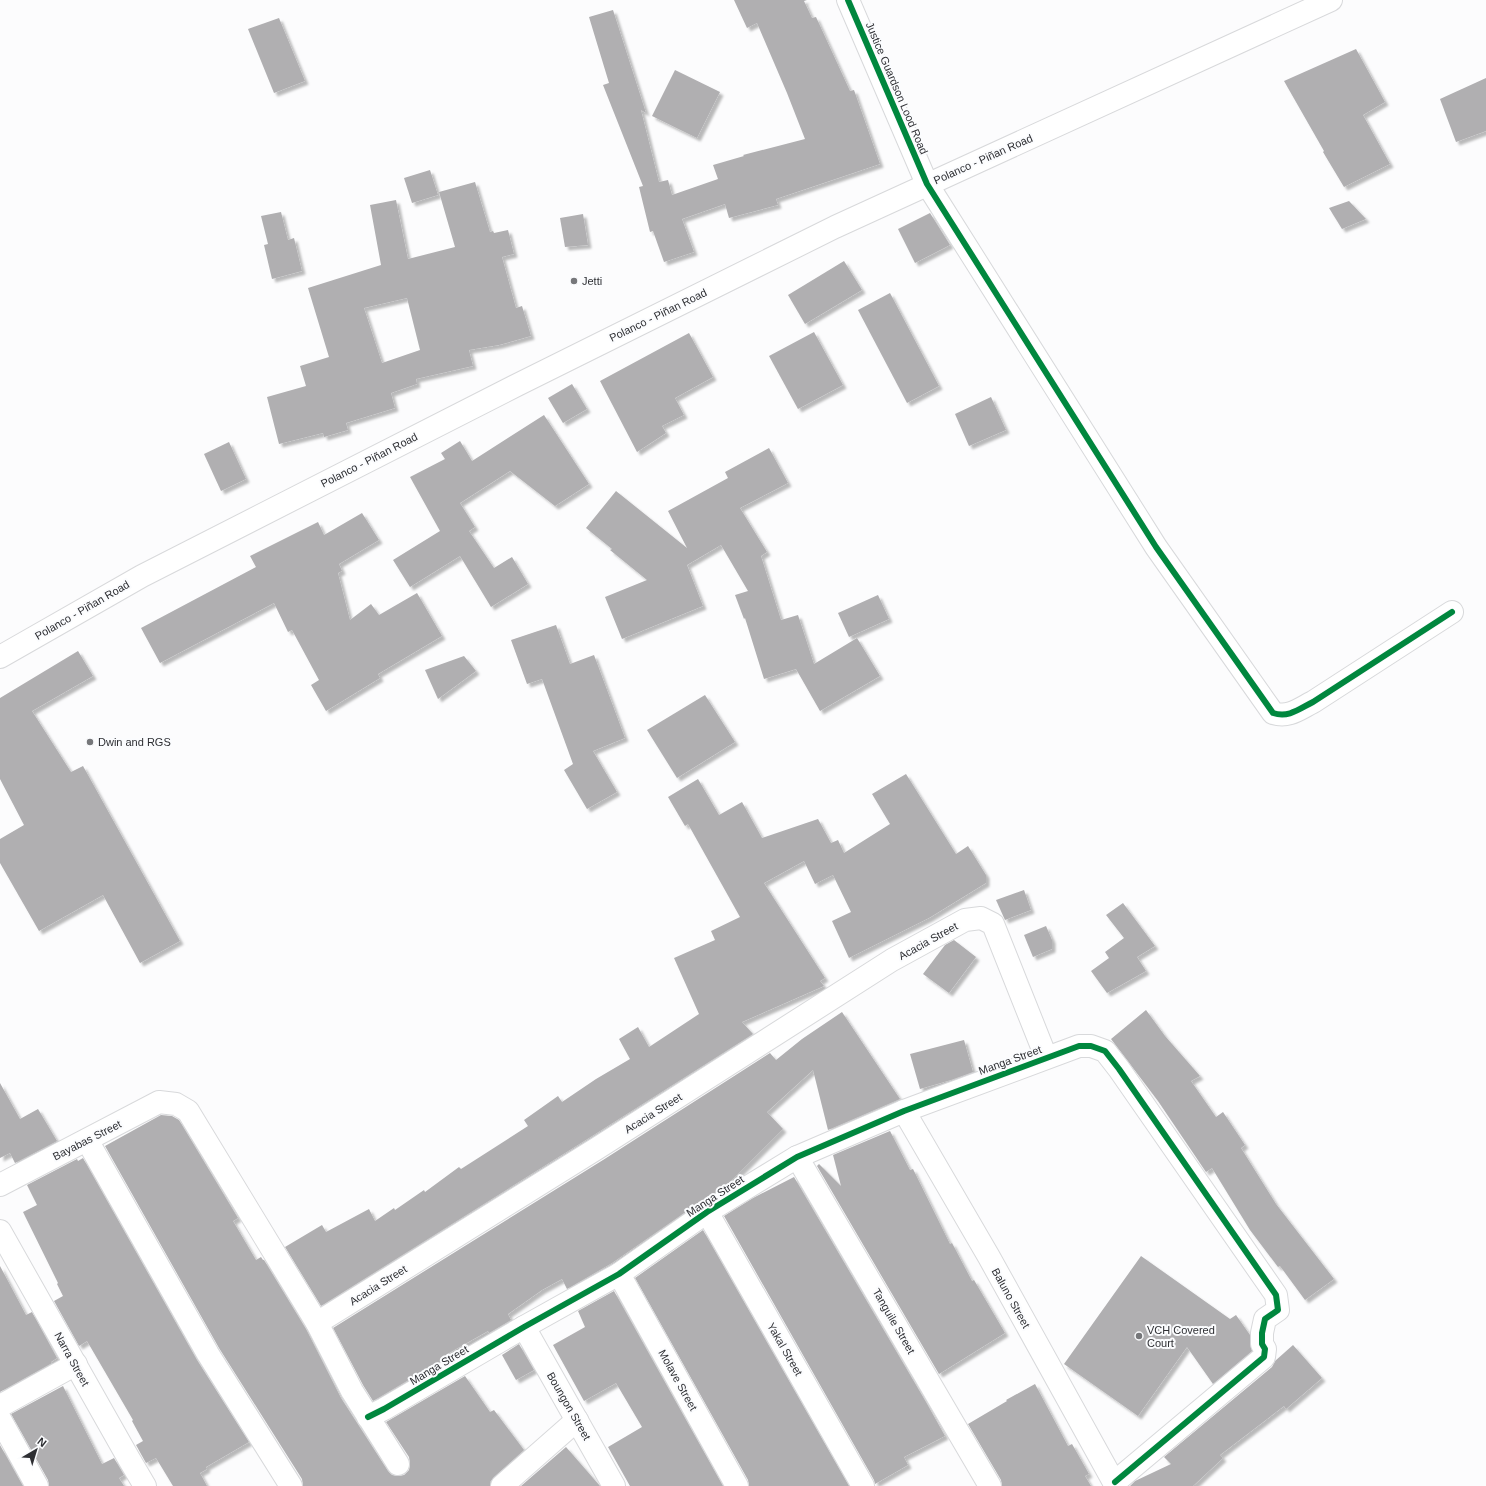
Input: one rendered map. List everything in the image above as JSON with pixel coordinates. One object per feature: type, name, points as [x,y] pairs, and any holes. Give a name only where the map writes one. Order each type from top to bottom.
[{"type":"street","name":"Justice Guardson Lood Road","points":[[848,0],[927,184],[1156,547],[1274,713],[1281,716],[1289,715],[1313,702],[1452,612]]},
{"type":"street","name":"Polanco - Piñan Road","points":[[0,657],[142,576],[531,378],[835,227],[1330,0]]},
{"type":"street","name":"Acacia Street","points":[[317,1323],[596,1149],[892,960],[965,920],[981,918],[993,924],[1046,1057]]},
{"type":"street","name":"Manga Street","points":[[368,1417],[619,1274],[707,1212],[797,1157],[904,1111],[1046,1057],[1079,1046],[1091,1046],[1105,1052],[1119,1068],[1276,1295],[1278,1310],[1265,1319],[1262,1332],[1262,1344],[1265,1349],[1264,1357],[1115,1484]]},
{"type":"street","name":"Bayabas Street","points":[[0,1185],[159,1102],[176,1104],[188,1110],[317,1323]]},
{"type":"street","name":"Baluno Street","points":[[904,1111],[989,1257],[1115,1484]]},
{"type":"street","points":[[87,1140],[208,1354],[290,1486]]},
{"type":"street","name":"Tanguile Street","points":[[797,1157],[990,1486]]},
{"type":"street","name":"Yakal Street","points":[[707,1212],[863,1486]]},
{"type":"street","name":"Narra Street","points":[[0,1231],[145,1486]]},
{"type":"street","name":"Molave Street","points":[[619,1274],[737,1486]]},
{"type":"street","points":[[317,1323],[352,1391],[398,1464]]},
{"type":"street","name":"Boungon Street","points":[[524,1327],[614,1486]]},
{"type":"street","points":[[0,1406],[76,1364]]},
{"type":"street","points":[[0,1419],[37,1486]]},
{"type":"street","points":[[502,1486],[577,1420]]},
{"type":"building","points":[[734,0],[807,0],[804,1],[812,18],[816,17],[850,91],[854,90],[880,164],[776,199],[778,205],[729,218],[725,204],[682,219],[694,252],[664,262],[653,231],[650,232],[639,187],[643,186],[603,85],[609,83],[589,17],[613,10],[646,113],[641,110],[659,182],[668,180],[672,195],[718,179],[713,165],[744,156],[743,155],[805,139],[757,23],[747,28]]},
{"type":"building","points":[[279,18],[305,81],[274,93],[248,29]]},
{"type":"building","points":[[1356,49],[1385,102],[1363,115],[1390,164],[1344,187],[1284,81]]},
{"type":"building","points":[[675,70],[720,92],[697,138],[652,116]]},
{"type":"building","points":[[1486,78],[1486,131],[1456,142],[1440,99]]},
{"type":"building","points":[[430,170],[438,195],[412,203],[404,178]]},
{"type":"building","points":[[475,182],[490,232],[493,231],[494,233],[508,230],[514,254],[502,257],[516,308],[522,306],[531,336],[499,345],[469,350],[473,366],[416,379],[417,384],[391,393],[395,408],[346,423],[348,430],[324,437],[323,433],[279,444],[267,397],[306,386],[300,366],[329,357],[308,288],[381,265],[370,205],[396,200],[408,259],[455,247],[439,192]],"holes":[[[407,298],[420,350],[382,363],[364,308]]]},
{"type":"building","points":[[1349,201],[1366,219],[1342,229],[1329,208]]},
{"type":"building","points":[[281,212],[288,240],[294,238],[302,271],[272,279],[264,245],[268,244],[261,216]]},
{"type":"building","points":[[930,213],[950,245],[915,263],[898,229]]},
{"type":"building","points":[[583,214],[588,245],[565,247],[560,218]]},
{"type":"building","points":[[844,261],[862,290],[805,324],[788,295]]},
{"type":"building","points":[[890,293],[939,386],[907,403],[858,310]]},
{"type":"building","points":[[814,332],[843,385],[798,409],[769,356]]},
{"type":"building","points":[[689,333],[713,377],[675,398],[684,415],[662,426],[666,433],[637,452],[600,381]]},
{"type":"building","points":[[572,384],[587,409],[563,423],[548,398]]},
{"type":"building","points":[[991,397],[1006,430],[969,446],[955,414]]},
{"type":"building","points":[[544,415],[589,484],[555,506],[510,471],[460,503],[475,527],[469,531],[494,568],[512,557],[528,584],[491,607],[460,556],[410,587],[393,560],[440,531],[410,477],[445,459],[441,453],[460,441],[472,461]]},
{"type":"building","points":[[229,442],[246,479],[221,491],[204,454]]},
{"type":"building","points":[[769,448],[788,483],[740,508],[767,552],[761,556],[781,620],[798,615],[814,664],[857,638],[880,676],[820,711],[796,669],[764,679],[745,618],[744,619],[735,595],[748,591],[721,545],[687,565],[703,606],[622,639],[605,597],[647,580],[586,528],[616,491],[687,548],[668,511],[728,478],[725,472]]},
{"type":"building","points":[[362,513],[379,540],[339,564],[342,571],[338,573],[350,620],[371,604],[379,615],[417,593],[442,636],[378,674],[380,678],[326,711],[311,685],[319,680],[292,630],[288,632],[274,603],[160,663],[141,628],[256,567],[250,556],[318,522],[324,535]]},
{"type":"building","points":[[878,595],[889,619],[849,637],[838,613]]},
{"type":"building","points":[[556,625],[570,664],[594,655],[625,738],[593,751],[617,792],[587,809],[564,770],[573,764],[542,679],[527,684],[511,640]]},
{"type":"building","points":[[78,651],[93,676],[32,711],[71,772],[83,766],[180,941],[140,963],[103,895],[39,931],[0,863],[0,839],[24,825],[0,779],[0,698]]},
{"type":"building","points":[[464,656],[476,671],[438,699],[425,670]]},
{"type":"building","points":[[705,695],[735,742],[677,778],[647,730]]},
{"type":"building","points":[[906,774],[956,854],[968,846],[986,875],[986,883],[929,918],[849,958],[832,921],[851,912],[833,875],[815,884],[804,861],[764,883],[825,978],[820,981],[824,986],[742,1022],[753,1034],[321,1306],[285,1247],[322,1225],[326,1232],[369,1209],[375,1221],[394,1208],[395,1210],[424,1190],[425,1192],[459,1167],[461,1169],[528,1126],[524,1120],[558,1096],[562,1102],[596,1079],[630,1059],[619,1039],[638,1027],[649,1047],[699,1014],[674,958],[715,940],[711,931],[740,917],[688,824],[685,826],[668,797],[698,779],[719,815],[742,802],[762,838],[818,819],[831,843],[838,840],[844,853],[890,824],[872,794]]},
{"type":"building","points":[[1024,890],[1031,910],[1005,920],[996,900]]},
{"type":"building","points":[[1123,903],[1155,946],[1137,957],[1146,971],[1107,993],[1091,971],[1109,958],[1105,952],[1124,938],[1106,915]]},
{"type":"building","points":[[1046,926],[1052,940],[1052,949],[1033,957],[1024,935]]},
{"type":"building","points":[[954,940],[976,957],[949,993],[923,974],[945,945]]},
{"type":"building","points":[[1146,1010],[1165,1036],[1200,1076],[1191,1081],[1216,1117],[1223,1112],[1245,1145],[1241,1148],[1276,1204],[1334,1279],[1305,1300],[1280,1266],[1278,1267],[1250,1230],[1212,1168],[1206,1172],[1158,1101],[1111,1039]]},
{"type":"building","points":[[842,1012],[900,1099],[828,1130],[813,1070],[767,1112],[783,1129],[726,1186],[700,1202],[612,1263],[567,1289],[562,1279],[542,1290],[508,1314],[511,1320],[449,1353],[451,1355],[373,1401],[333,1328],[603,1160],[770,1053],[776,1060],[802,1039]]},
{"type":"building","points":[[964,1040],[973,1072],[920,1089],[910,1054]]},
{"type":"building","points":[[0,1083],[20,1119],[38,1109],[57,1141],[15,1163],[10,1153],[0,1158]]},
{"type":"building","points":[[161,1115],[172,1116],[179,1120],[238,1218],[233,1221],[256,1260],[261,1257],[264,1260],[306,1329],[341,1398],[388,1471],[392,1475],[404,1475],[409,1470],[410,1464],[409,1457],[386,1422],[465,1376],[490,1412],[494,1410],[524,1450],[494,1477],[490,1482],[490,1486],[303,1486],[302,1479],[219,1348],[105,1146]]},
{"type":"building","points":[[890,1131],[910,1170],[913,1169],[950,1244],[952,1243],[972,1281],[974,1280],[1005,1333],[939,1374],[817,1166],[819,1164],[841,1186],[833,1155]]},
{"type":"building","points":[[83,1158],[197,1360],[249,1442],[206,1467],[207,1469],[200,1473],[207,1486],[173,1486],[156,1458],[146,1463],[136,1445],[143,1441],[132,1421],[133,1420],[87,1341],[79,1346],[54,1301],[63,1296],[23,1212],[37,1205],[27,1185],[77,1159],[78,1161]]},
{"type":"building","points":[[794,1177],[945,1436],[904,1457],[908,1465],[875,1484],[724,1216],[753,1198]]},
{"type":"building","points":[[703,1230],[849,1486],[749,1486],[748,1480],[635,1278]]},
{"type":"building","name":"VCH Covered Court","points":[[1141,1256],[1230,1319],[1236,1315],[1250,1335],[1252,1351],[1213,1384],[1187,1347],[1138,1416],[1064,1364]]},
{"type":"building","points":[[0,1266],[26,1315],[32,1312],[57,1358],[51,1362],[52,1363],[0,1392]]},
{"type":"building","points":[[614,1291],[723,1486],[630,1486],[608,1447],[642,1427],[616,1383],[584,1401],[553,1345],[585,1327],[578,1311]]},
{"type":"building","points":[[519,1344],[534,1370],[516,1380],[502,1355]]},
{"type":"building","points":[[1293,1345],[1322,1378],[1286,1409],[1284,1406],[1220,1455],[1223,1458],[1193,1486],[1130,1486],[1135,1481],[1171,1464],[1164,1457],[1272,1367],[1275,1361]]},
{"type":"building","points":[[1035,1384],[1068,1446],[1072,1444],[1089,1474],[1085,1476],[1091,1486],[1002,1486],[1001,1480],[968,1424]]},
{"type":"building","points":[[63,1386],[102,1464],[114,1458],[124,1475],[119,1478],[124,1486],[49,1486],[48,1480],[11,1414]]},
{"type":"building","points":[[0,1445],[23,1486],[0,1486]]},
{"type":"building","points":[[566,1447],[600,1486],[521,1486]]},
{"type":"cycle path","points":[[848,0],[927,184],[1156,547],[1273,713],[1289,714],[1313,702],[1452,612]]},
{"type":"cycle path","points":[[368,1417],[619,1274],[707,1212],[797,1157],[904,1111],[1079,1046],[1091,1046],[1105,1051],[1119,1069],[1276,1295],[1278,1310],[1265,1319],[1262,1333],[1262,1344],[1265,1349],[1264,1357],[1115,1482]]},
{"type":"place","name":"Jetti","points":[[574,281]]},
{"type":"place","name":"Dwin and RGS","points":[[90,742]]},
{"type":"place","name":"VCH Covered Court","points":[[1139,1336]]}]
